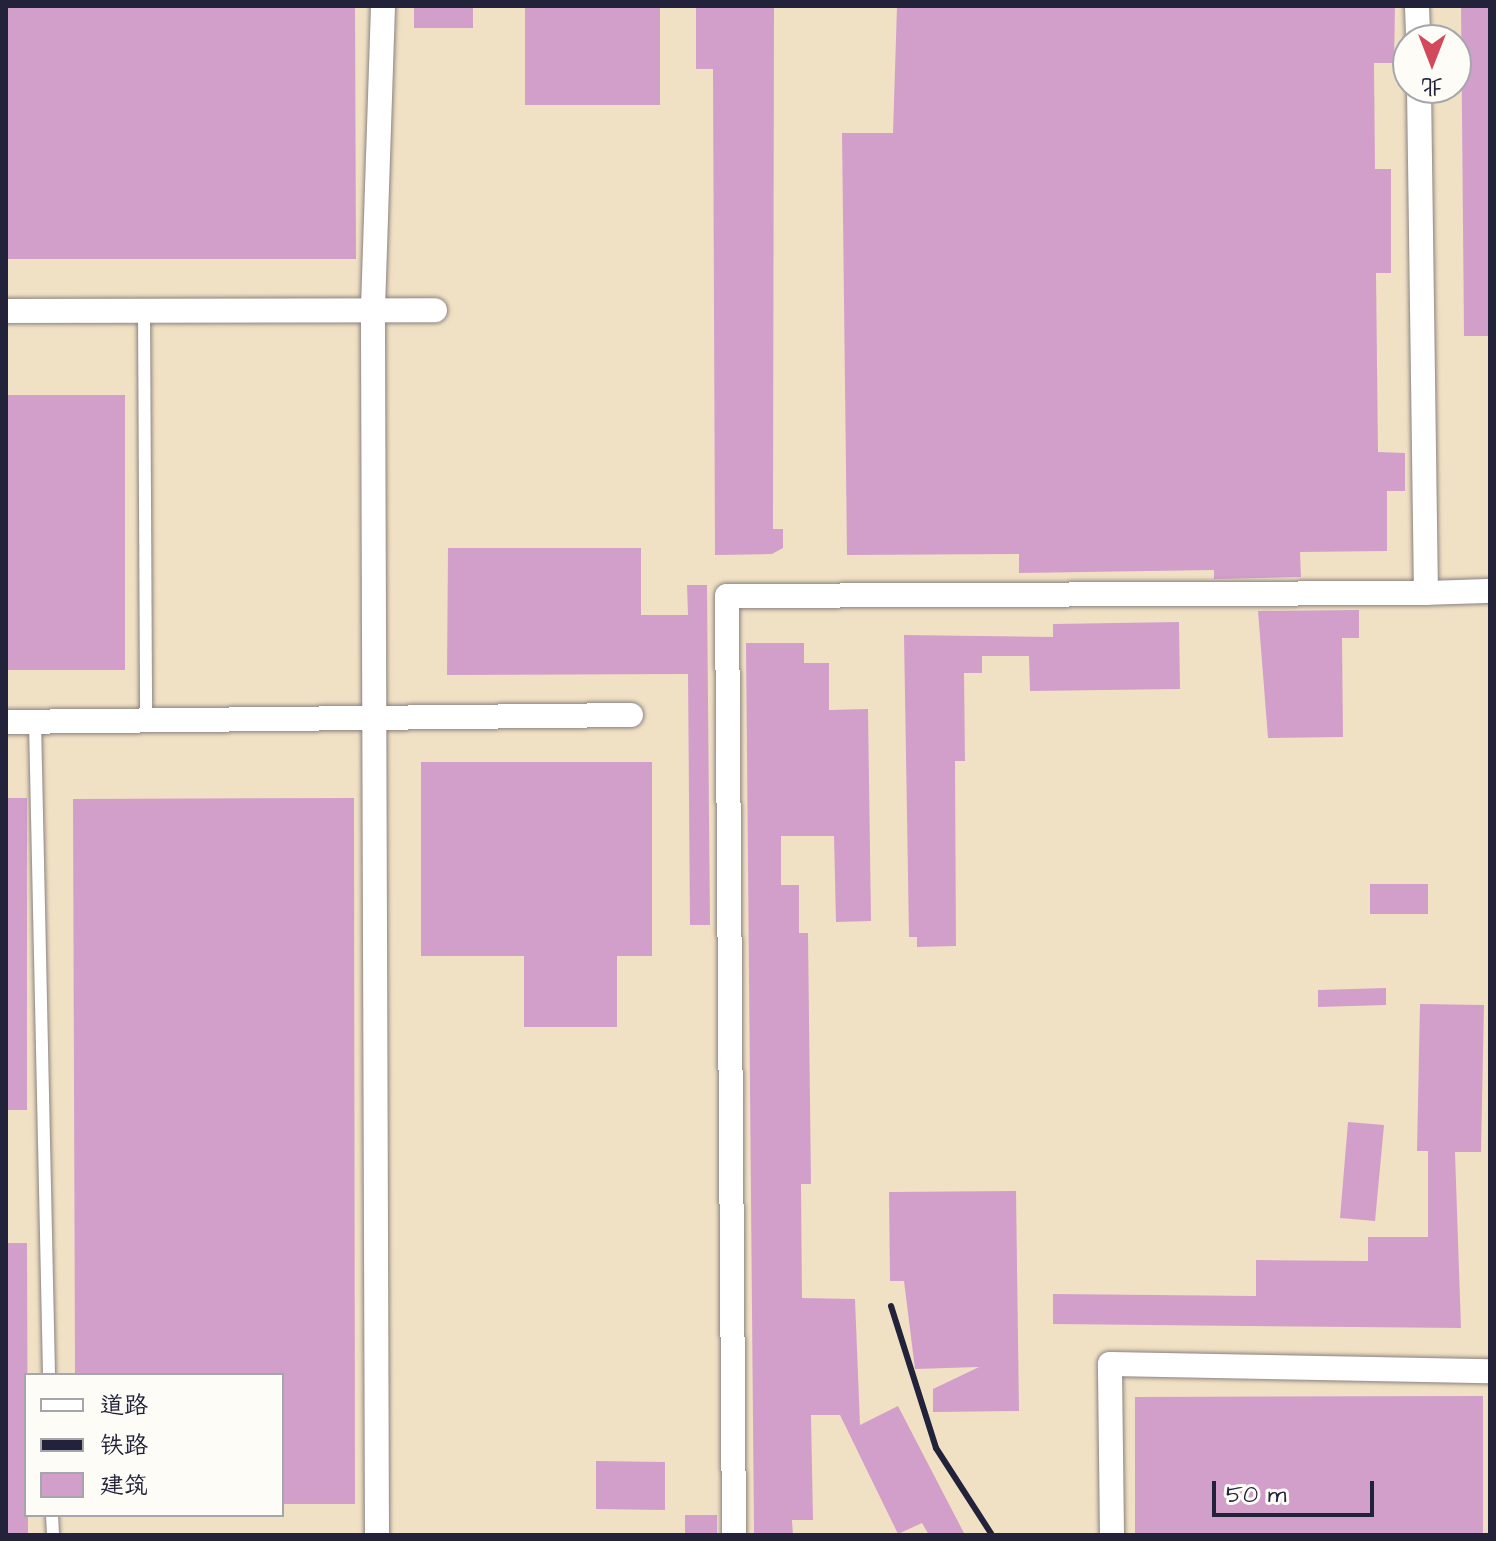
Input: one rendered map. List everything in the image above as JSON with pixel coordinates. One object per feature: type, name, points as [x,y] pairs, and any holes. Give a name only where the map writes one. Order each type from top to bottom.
[{"type":"street","points":[[377,1535],[373,308],[383,6]]},
{"type":"street","points":[[1419,104],[1426,593]]},
{"type":"street","points":[[6,311],[435,310]]},
{"type":"street","points":[[734,1535],[727,596],[1490,591]]},
{"type":"street","points":[[6,722],[374,721],[631,715]]},
{"type":"street","points":[[1112,1535],[1110,1364],[1490,1371]]},
{"type":"lane","points":[[144,309],[146,720]]},
{"type":"lane","points":[[35,722],[49,1373]]},
{"type":"building","points":[[6,6],[355,6],[356,259],[6,259]]},
{"type":"building","points":[[414,6],[473,6],[473,28],[414,28]]},
{"type":"building","points":[[525,6],[660,6],[660,105],[525,105]]},
{"type":"building","points":[[696,6],[774,6],[773,529],[783,529],[783,548],[772,554],[715,555],[713,69],[696,69]]},
{"type":"building","points":[[897,6],[1395,6],[1392,63],[1374,63],[1375,169],[1391,169],[1391,273],[1376,273],[1378,452],[1405,453],[1405,491],[1387,491],[1387,551],[1300,552],[1301,577],[1214,579],[1214,570],[1019,573],[1019,554],[847,555],[842,133],[893,133]]},
{"type":"building","points":[[1461,6],[1490,6],[1490,336],[1464,336],[1462,104],[1472,104],[1472,24],[1461,24]]},
{"type":"building","points":[[6,395],[125,395],[125,670],[6,670]]},
{"type":"building","points":[[448,548],[641,548],[641,615],[688,615],[687,585],[707,585],[710,925],[690,925],[688,674],[447,675]]},
{"type":"building","points":[[1359,610],[1359,638],[1342,638],[1343,737],[1268,738],[1258,611]]},
{"type":"building","points":[[1179,622],[1180,689],[1030,691],[1029,656],[982,656],[982,673],[964,673],[965,761],[955,761],[956,946],[917,947],[917,937],[909,937],[904,635],[1053,637],[1053,624]]},
{"type":"building","points":[[746,643],[804,643],[804,663],[829,663],[829,710],[868,709],[871,921],[836,922],[834,836],[781,836],[781,885],[799,885],[799,933],[808,933],[811,1184],[801,1184],[802,1298],[855,1299],[860,1425],[898,1406],[965,1535],[929,1535],[922,1523],[898,1534],[840,1415],[811,1415],[813,1520],[792,1520],[793,1535],[754,1535]]},
{"type":"building","points":[[421,762],[652,762],[652,956],[617,956],[617,1027],[524,1027],[524,956],[421,956]]},
{"type":"building","points":[[6,798],[27,798],[27,1110],[6,1110]]},
{"type":"building","points":[[354,798],[355,1504],[284,1504],[284,1373],[75,1373],[73,799]]},
{"type":"building","points":[[1370,884],[1428,884],[1428,914],[1370,914]]},
{"type":"building","points":[[1386,988],[1386,1005],[1318,1007],[1318,990]]},
{"type":"building","points":[[1420,1004],[1484,1005],[1481,1152],[1455,1152],[1461,1328],[1053,1324],[1053,1294],[1256,1296],[1256,1260],[1368,1261],[1368,1237],[1428,1237],[1428,1151],[1417,1151]]},
{"type":"building","points":[[1348,1122],[1384,1125],[1375,1221],[1340,1218]]},
{"type":"building","points":[[1016,1191],[1019,1411],[933,1412],[933,1389],[979,1367],[915,1369],[904,1281],[890,1281],[889,1192]]},
{"type":"building","points":[[6,1243],[27,1243],[24,1517],[28,1517],[28,1535],[6,1535]]},
{"type":"building","points":[[1483,1396],[1483,1535],[1135,1534],[1135,1397]]},
{"type":"building","points":[[596,1461],[665,1462],[665,1510],[596,1509]]},
{"type":"building","points":[[685,1515],[717,1515],[717,1535],[685,1535]]},
{"type":"railway","points":[[891,1306],[936,1448],[992,1535]]}]
